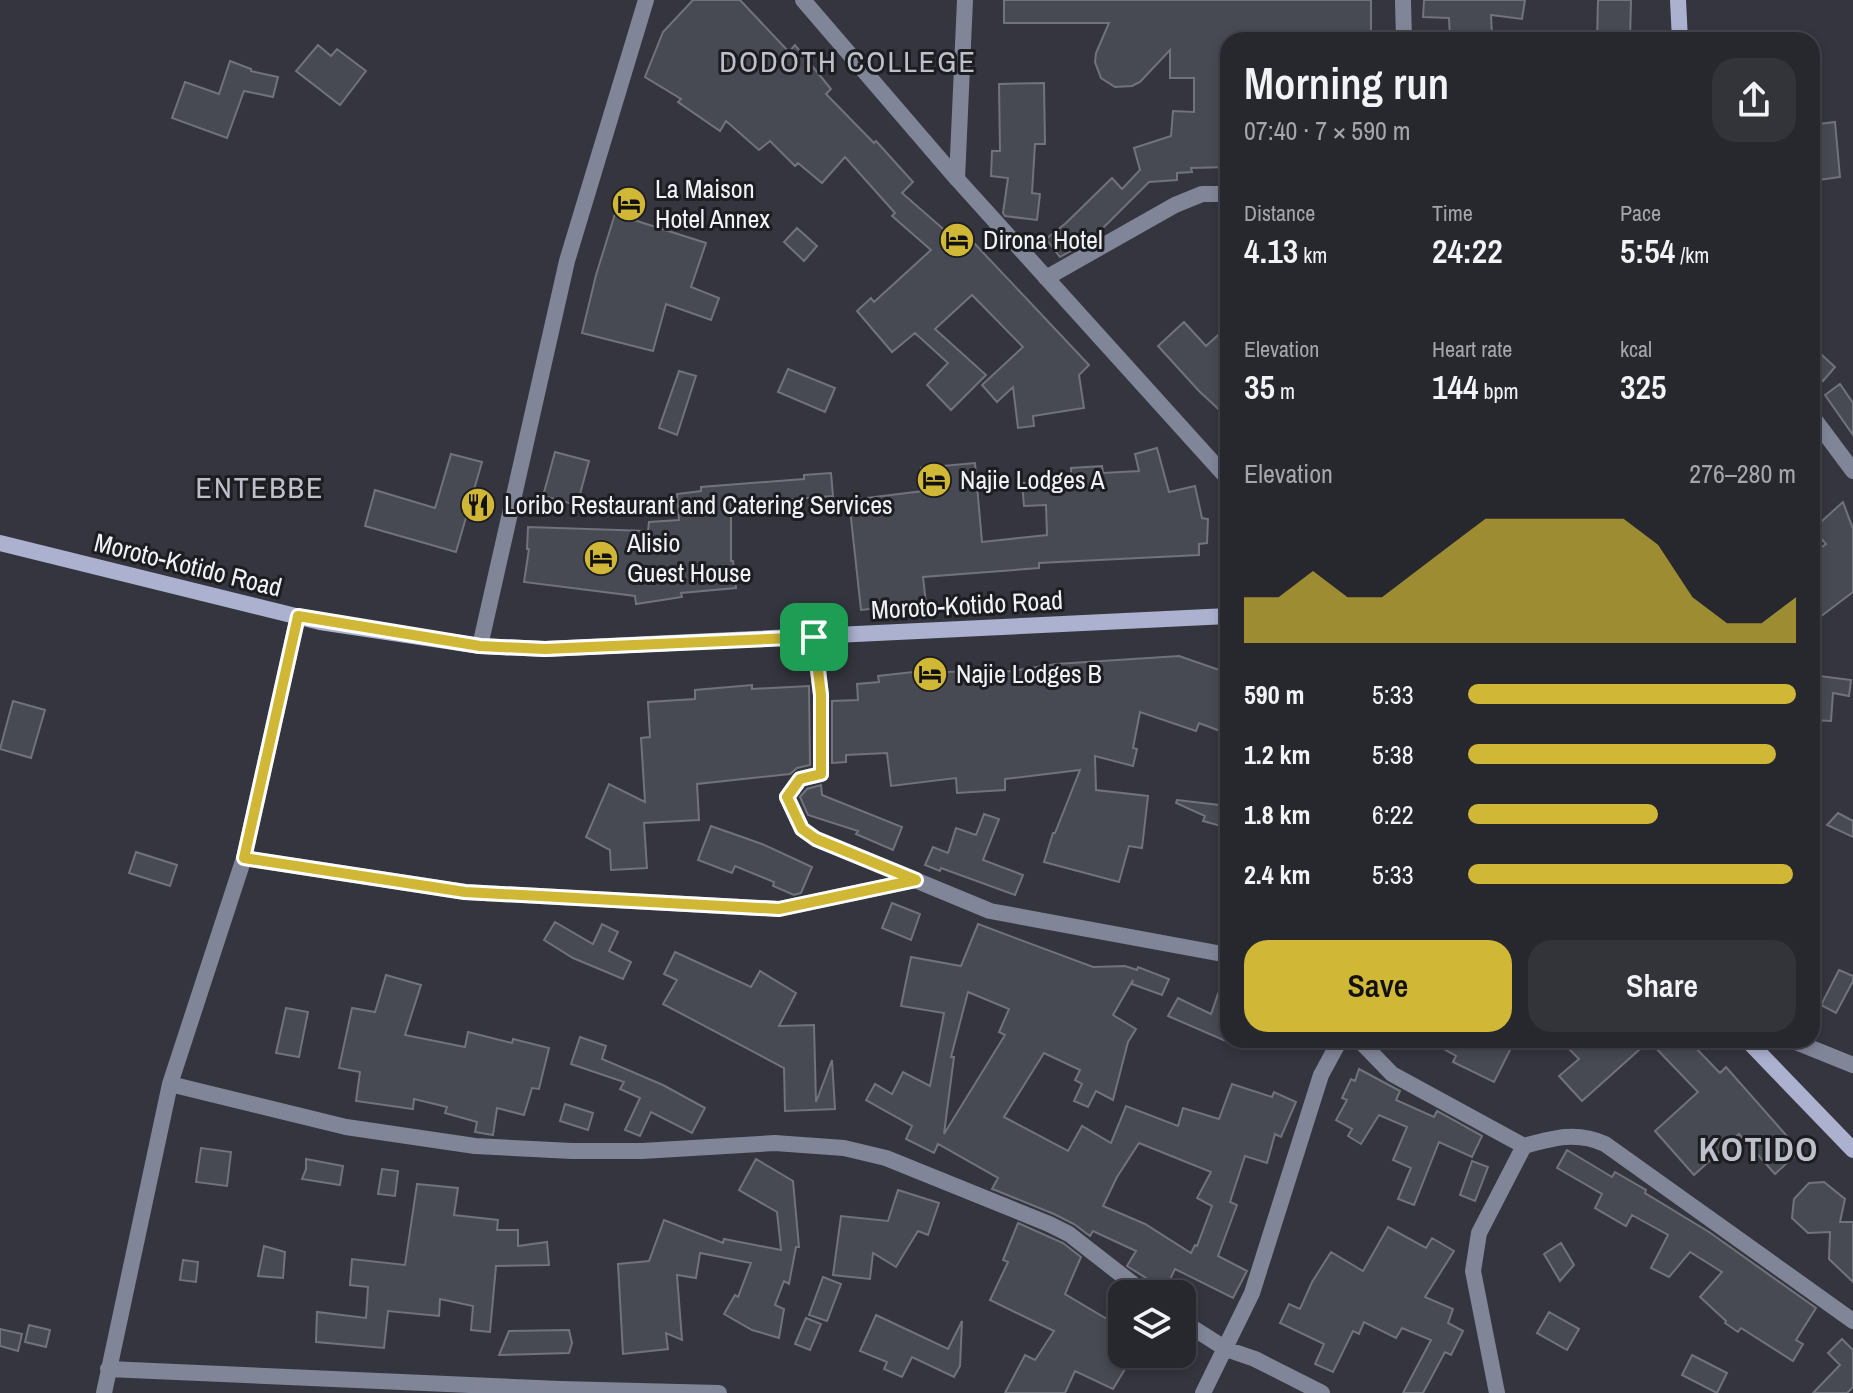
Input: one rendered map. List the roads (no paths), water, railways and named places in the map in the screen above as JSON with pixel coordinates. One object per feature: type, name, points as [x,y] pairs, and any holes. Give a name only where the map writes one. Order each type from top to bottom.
[{"type":"main road","points":[[1678,0],[1680,32]]},
{"type":"main road","name":"Moroto-Kotido Road","points":[[0,543],[298,616],[480,646],[545,649],[1220,616]]},
{"type":"main road","points":[[1755,1048],[1846,1136],[1853,1150]]},
{"type":"street","points":[[480,646],[567,261],[646,0]]},
{"type":"street","points":[[803,0],[957,179],[1220,470]]},
{"type":"street","points":[[957,179],[965,0]]},
{"type":"street","points":[[1403,0],[1404,32]]},
{"type":"street","points":[[1046,278],[1175,205],[1202,194],[1220,194]]},
{"type":"street","points":[[1820,427],[1853,471]]},
{"type":"street","points":[[104,1393],[170,1084],[244,858],[298,616]]},
{"type":"street","points":[[814,637],[821,695],[821,774],[800,779],[787,797],[802,829],[816,839],[990,911],[1220,954]]},
{"type":"street","points":[[244,858],[465,892],[779,909],[916,880]]},
{"type":"street","points":[[1203,1393],[1252,1293],[1321,1075],[1336,1048]]},
{"type":"street","points":[[1367,1048],[1392,1074],[1524,1146],[1555,1137],[1573,1136],[1589,1137],[1605,1144],[1853,1321]]},
{"type":"street","points":[[1811,1048],[1853,1065]]},
{"type":"street","points":[[170,1084],[346,1127],[475,1146],[642,1151],[775,1143],[844,1148],[886,1158],[1049,1224],[1069,1234],[1128,1280]]},
{"type":"street","points":[[1497,1393],[1473,1271],[1479,1233],[1524,1146]]},
{"type":"street","points":[[1196,1330],[1226,1349],[1255,1359],[1322,1393]]},
{"type":"street","points":[[108,1369],[544,1389],[719,1393]]},
{"type":"place","name":"La Maison Hotel Annex","points":[[629,204]]},
{"type":"place","name":"Dirona Hotel","points":[[957,240]]},
{"type":"place","name":"Najie Lodges A","points":[[934,480]]},
{"type":"place","name":"Loribo Restaurant and Catering Services","points":[[478,505]]},
{"type":"place","name":"Alisio Guest House","points":[[601,558]]},
{"type":"place","name":"Najie Lodges B","points":[[930,674]]},
{"type":"district","name":"DODOTH COLLEGE","points":[[848,62]]},
{"type":"district","name":"ENTEBBE","points":[[260,488]]},
{"type":"district","name":"KOTIDO","points":[[1759,1149]]}]
